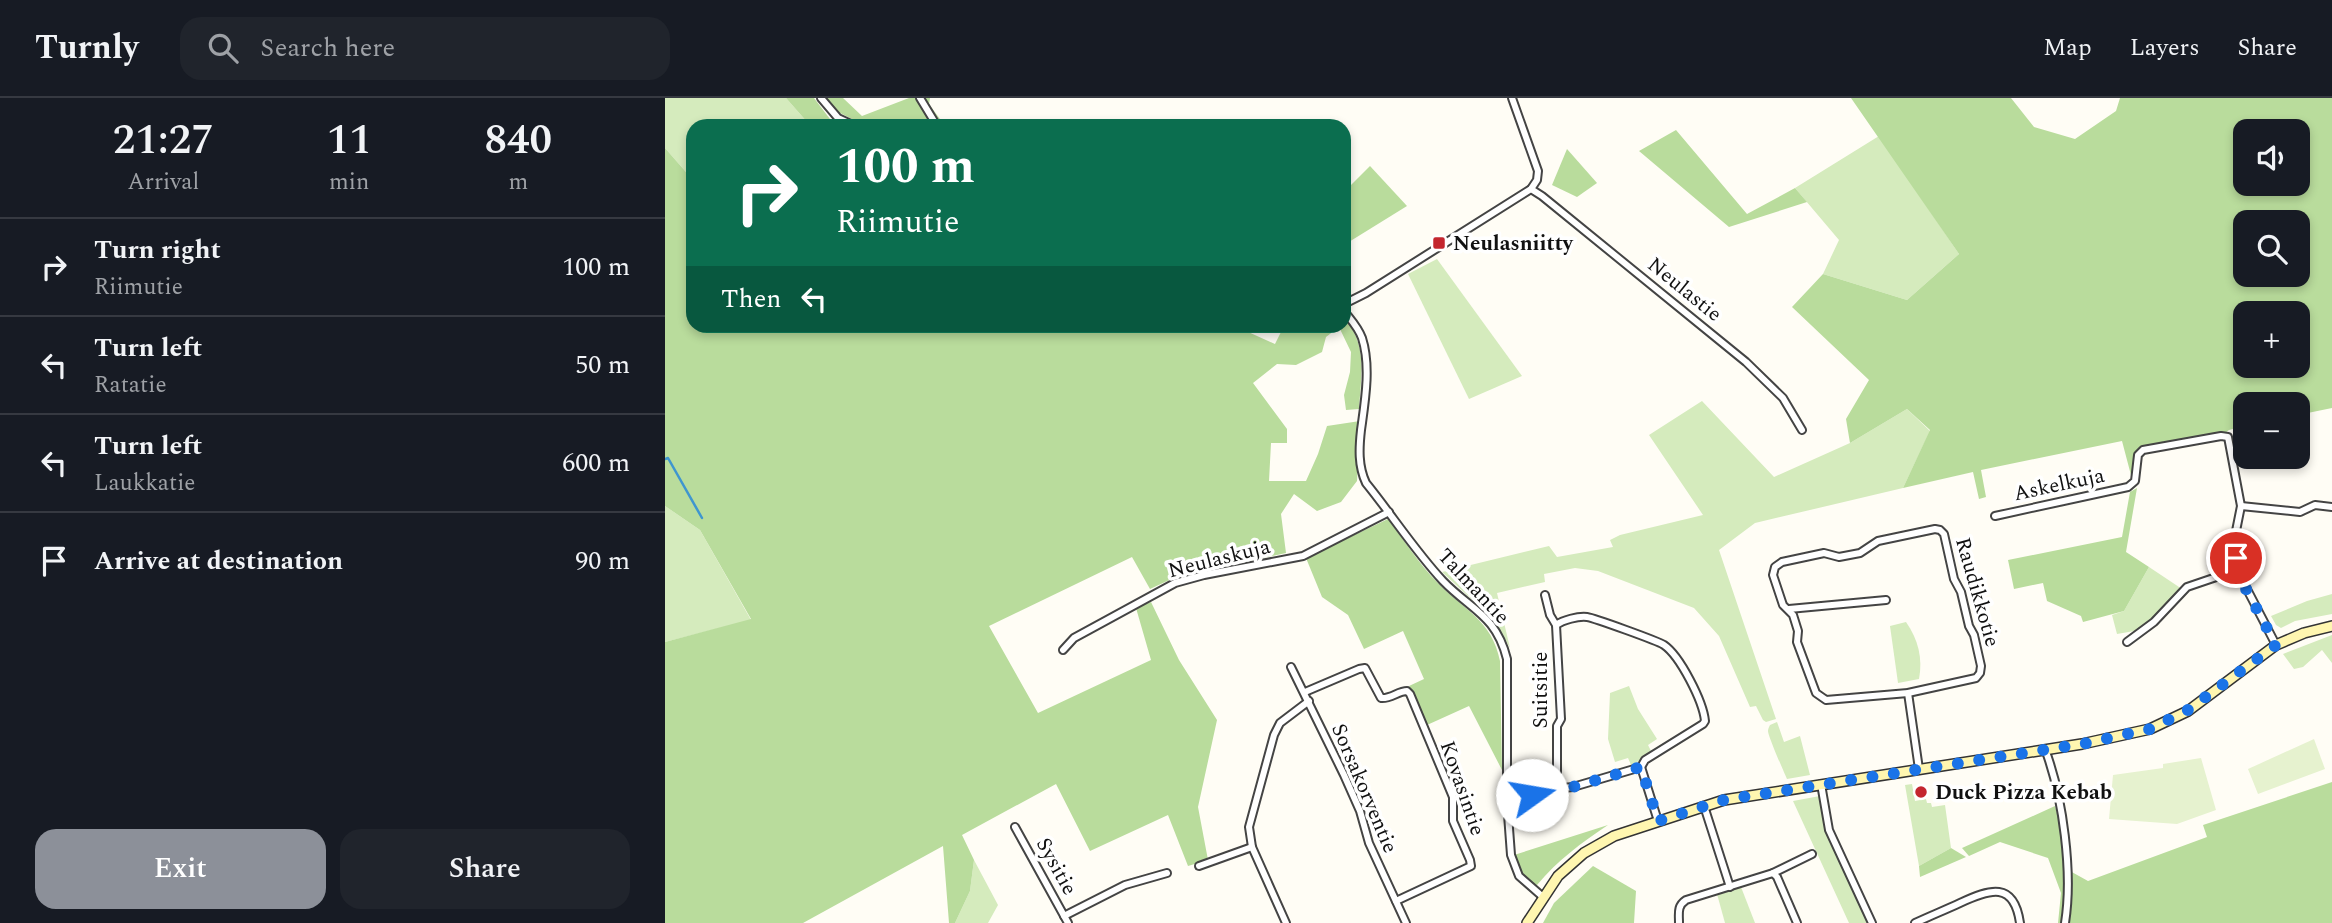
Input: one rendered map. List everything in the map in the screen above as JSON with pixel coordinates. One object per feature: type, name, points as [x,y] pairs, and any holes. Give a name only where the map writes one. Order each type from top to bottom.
[{"type":"street","points":[[821,98],[840,119]]},
{"type":"street","points":[[920,98],[933,119]]},
{"type":"street","points":[[1351,300],[1531,189],[1537,180],[1538,171],[1512,98]]},
{"type":"street","name":"Neulastie","points":[[1531,189],[1746,362],[1783,398],[1802,430]]},
{"type":"street","name":"Talmantie","points":[[1351,320],[1364,348],[1365,389],[1359,450],[1366,483],[1444,582],[1477,609],[1495,628],[1503,644],[1507,659],[1507,801],[1511,855],[1519,876],[1543,897]]},
{"type":"street","name":"Askelkuja","points":[[1995,516],[2128,487],[2135,481],[2138,455],[2143,450],[2221,436],[2228,437],[2241,506]]},
{"type":"street","points":[[2276,645],[2237,570],[2236,534],[2241,506],[2300,512],[2315,505],[2332,507]]},
{"type":"street","name":"Neulaskuja","points":[[1063,650],[1074,638],[1175,583],[1303,556],[1389,512]]},
{"type":"street","name":"Raudikkotie","points":[[1789,609],[1783,605],[1773,575],[1775,567],[1782,562],[1824,554],[1839,557],[1860,552],[1878,541],[1940,530],[1944,534],[1954,579],[1961,592],[1981,666],[1976,678],[1908,693]]},
{"type":"street","points":[[2127,642],[2154,622],[2187,587],[2237,570]]},
{"type":"street","name":"Suitsitie","points":[[1545,595],[1550,615],[1556,625],[1561,719],[1557,726],[1557,780],[1563,788]]},
{"type":"street","points":[[1886,600],[1789,609],[1798,631],[1797,642],[1816,693],[1821,698],[1826,700],[1908,693],[1919,769]]},
{"type":"street","points":[[1532,795],[1641,767],[1645,761],[1703,724],[1705,720],[1689,680],[1679,662],[1664,645],[1586,617],[1561,621],[1556,625]]},
{"type":"street","points":[[1520,923],[1529,919],[1558,876],[1584,853],[1614,836],[1724,800],[2131,734],[2169,721],[2188,710],[2276,645],[2304,633],[2332,626]]},
{"type":"street","name":"Sorsakorventie","points":[[1291,667],[1360,811],[1369,843],[1406,923]]},
{"type":"street","name":"Kovasintie","points":[[1305,692],[1359,668],[1365,668],[1381,698],[1407,691],[1422,722],[1453,797],[1453,821],[1471,866],[1395,901]]},
{"type":"street","points":[[1286,923],[1252,846],[1249,827],[1274,735],[1288,715],[1308,701]]},
{"type":"street","points":[[2045,749],[2063,825],[2069,896],[2065,923]]},
{"type":"street","points":[[1641,767],[1658,821]]},
{"type":"street","points":[[1821,784],[1829,830],[1871,923]]},
{"type":"street","points":[[1704,806],[1730,887]]},
{"type":"street","name":"Sysitie","points":[[1015,827],[1068,923]]},
{"type":"street","points":[[1199,866],[1252,846]]},
{"type":"street","points":[[1679,923],[1681,904],[1773,873],[1812,854]]},
{"type":"street","points":[[1064,916],[1125,885],[1167,873]]},
{"type":"street","points":[[1773,873],[1797,923]]},
{"type":"street","points":[[1915,923],[1984,892],[1997,891],[2009,895],[2018,909],[2020,923]]},
{"type":"green space","points":[[665,98],[786,98],[804,119],[686,119],[686,172],[665,148]]},
{"type":"green space","points":[[786,98],[814,98],[830,119],[804,119]]},
{"type":"green space","points":[[826,98],[843,98],[862,116],[909,98],[930,98],[929,104],[940,119],[852,119],[838,112]]},
{"type":"green space","points":[[1851,98],[2011,98],[2034,127],[2075,139],[2116,111],[2120,98],[2332,98],[2332,408],[2310,413],[2310,392],[2233,392],[2233,429],[2221,436],[2139,451],[2132,479],[2122,441],[1981,470],[1986,497],[1979,499],[1973,472],[1903,488],[1930,430],[1907,409],[1850,443],[1846,419],[1869,380],[1792,307],[1823,274],[1907,300],[1959,254]]},
{"type":"green space","points":[[1676,130],[1747,214],[1795,188],[1807,202],[1729,227],[1639,151]]},
{"type":"green space","points":[[1879,136],[1959,254],[1907,300],[1823,274],[1839,240],[1795,188]]},
{"type":"green space","points":[[665,148],[686,172],[686,333],[1251,333],[1275,344],[1280,333],[1331,333],[1326,337],[1322,352],[1296,365],[1277,364],[1253,383],[1287,429],[1287,443],[1271,443],[1269,481],[1306,481],[1327,426],[1360,421],[1357,481],[1341,502],[1317,511],[1294,494],[1281,514],[1286,553],[1178,576],[1150,589],[1132,557],[989,626],[1038,713],[1151,660],[1136,608],[1151,602],[1179,660],[1217,720],[1198,807],[1208,860],[1188,866],[1168,815],[1090,851],[1056,784],[962,835],[974,860],[970,891],[955,923],[949,923],[943,846],[803,923],[665,923],[665,642],[751,619],[700,530],[665,506]]},
{"type":"green space","points":[[1567,149],[1597,183],[1577,197],[1552,185]]},
{"type":"green space","points":[[1370,166],[1407,206],[1351,241],[1351,185]]},
{"type":"green space","points":[[1437,259],[1522,376],[1469,399],[1408,274]]},
{"type":"green space","points":[[1351,327],[1360,350],[1359,409],[1346,410],[1344,395],[1350,372],[1351,352],[1342,333],[1351,333]]},
{"type":"green space","points":[[1702,401],[1774,477],[1850,443],[1907,409],[1930,431],[1903,488],[1755,523],[1719,550],[1776,719],[1766,722],[1756,706],[1750,707],[1719,636],[1694,608],[1598,571],[1575,568],[1544,574],[1545,582],[1497,593],[1510,648],[1495,621],[1442,572],[1549,546],[1557,557],[1613,547],[1610,540],[1620,535],[1703,515],[1649,435]]},
{"type":"green space","points":[[2137,488],[2126,552],[2149,567],[2124,611],[2083,622],[2081,616],[2047,601],[2043,583],[2014,589],[2008,560],[2122,537],[2130,492]]},
{"type":"green space","points":[[665,506],[700,530],[751,620],[665,642]]},
{"type":"green space","points":[[1388,519],[1431,576],[1476,617],[1491,635],[1500,661],[1502,770],[1469,706],[1427,725],[1409,686],[1424,679],[1403,631],[1364,649],[1348,615],[1322,597],[1306,558]]},
{"type":"green space","points":[[2149,567],[2182,589],[2140,630],[2117,634],[2112,615],[2124,611]]},
{"type":"green space","points":[[2332,594],[2332,614],[2295,621],[2281,628],[2271,616],[2307,601]]},
{"type":"green space","points":[[1906,622],[1919,649],[1919,679],[1898,683],[1890,626]]},
{"type":"green space","points":[[2332,635],[2332,663],[2322,650],[2303,667],[2294,669],[2283,654]]},
{"type":"green space","points":[[1629,686],[1638,709],[1657,739],[1648,745],[1651,751],[1631,765],[1628,758],[1615,762],[1608,739],[1610,693]]},
{"type":"green space","points":[[1777,722],[1784,742],[1800,736],[1810,775],[1787,779],[1768,731],[1770,725]]},
{"type":"green space","points":[[2314,739],[2325,769],[2258,794],[2248,769]]},
{"type":"green space","points":[[2201,758],[2216,810],[2177,824],[2109,819],[2113,775],[2163,768],[2163,764]]},
{"type":"green space","points":[[2332,782],[2332,923],[2067,923],[2071,896],[2070,871],[2088,881],[2207,837],[2203,825]]},
{"type":"green space","points":[[1912,784],[1915,801],[1926,799],[1932,807],[1945,805],[1951,848],[1919,866],[1905,785]]},
{"type":"green space","points":[[1820,796],[1825,829],[1867,923],[1849,923],[1793,801]]},
{"type":"green space","points":[[2055,806],[2065,864],[2063,923],[2058,923],[2061,893],[2048,858],[2000,842],[1969,856],[1962,848]]},
{"type":"green space","points":[[1608,825],[1570,852],[1537,885],[1525,877],[1514,855]]},
{"type":"green space","points":[[1951,848],[1966,857],[1920,877],[1919,866]]},
{"type":"green space","points":[[974,860],[998,905],[988,923],[955,923],[970,891]]},
{"type":"green space","points":[[1593,866],[1636,891],[1634,923],[1543,923],[1554,903]]},
{"type":"green space","points":[[1741,887],[1755,923],[1725,923],[1717,894]]},
{"type":"waterway","points":[[665,459],[668,458],[702,518]]},
{"type":"place","name":"Neulasniitty","points":[[1439,243]]},
{"type":"place","name":"Duck Pizza Kebab","points":[[1921,792]]},
{"type":"route","points":[[1532,795],[1573,787],[1641,767],[1658,821],[1724,800],[2082,744],[2150,729],[2188,710],[2276,645],[2238,574],[2236,558]]}]
